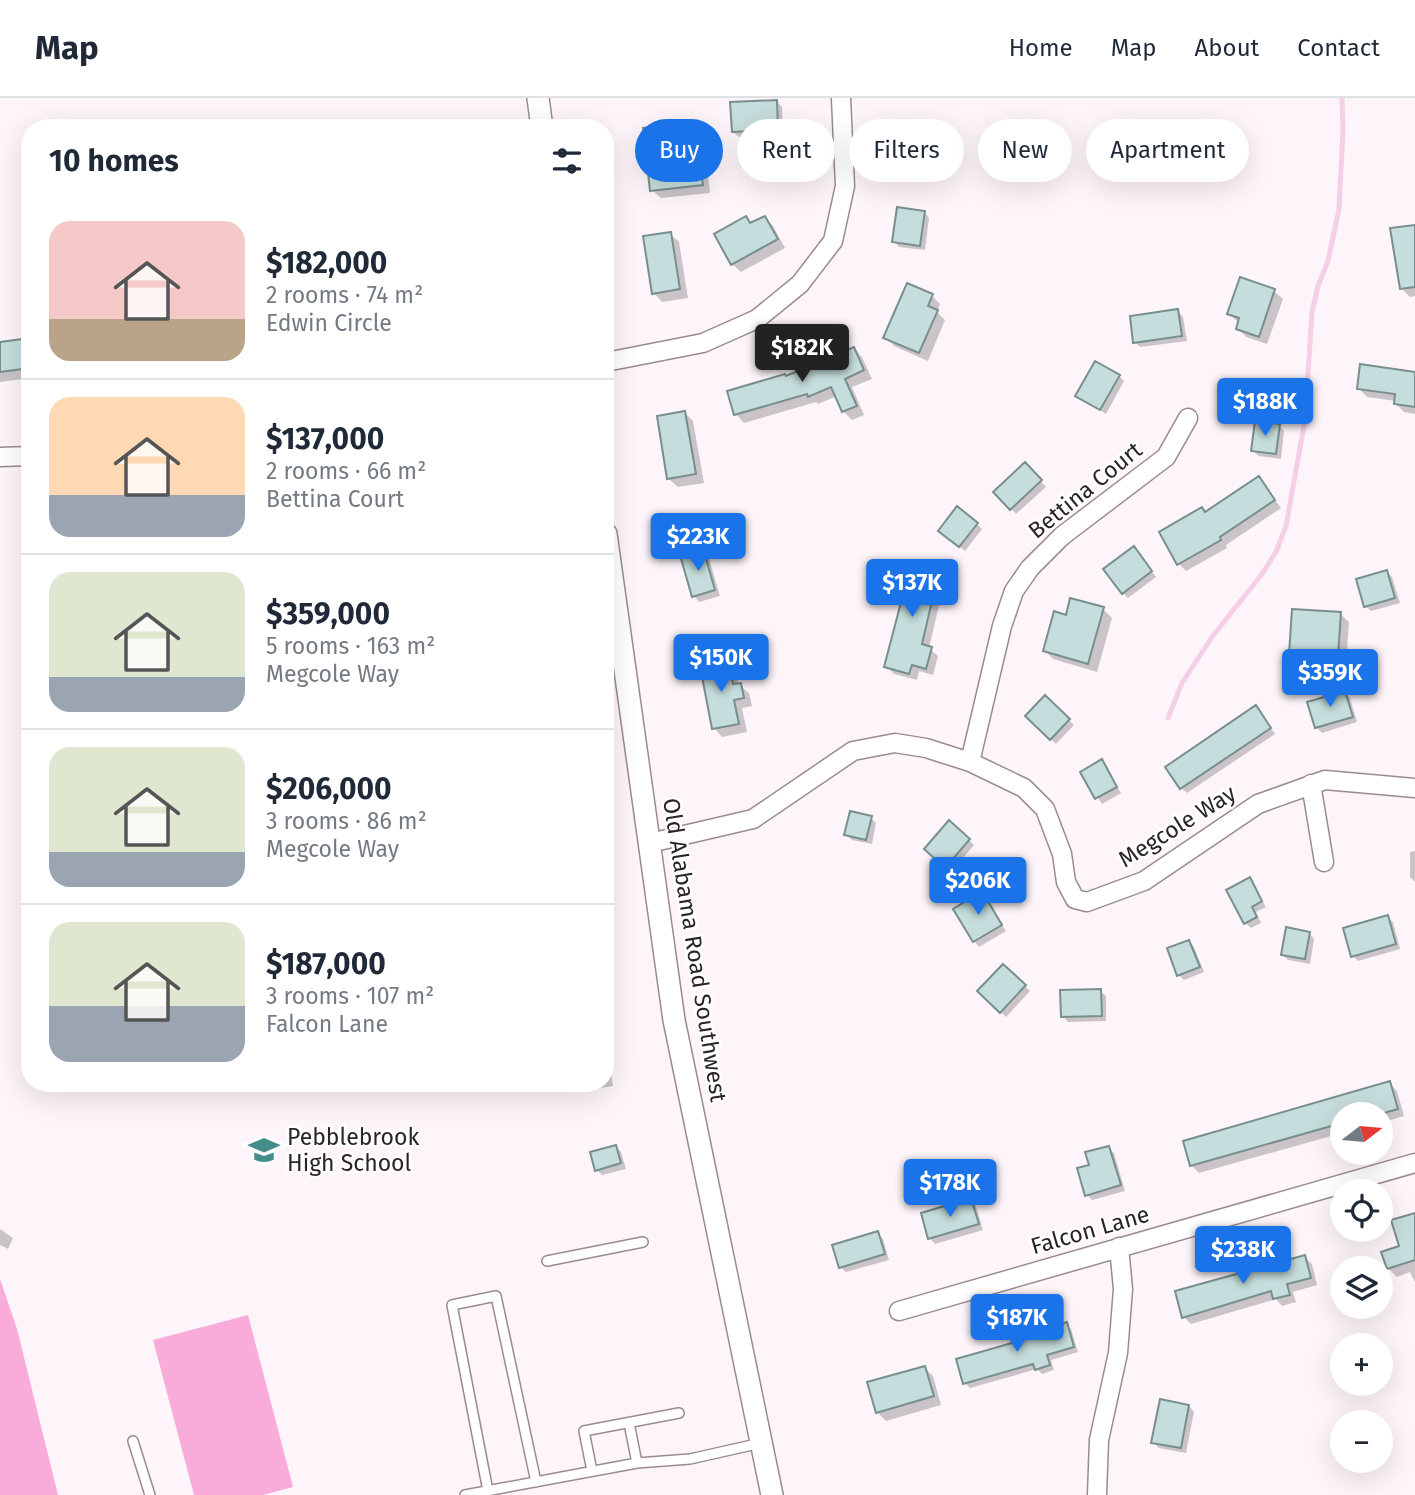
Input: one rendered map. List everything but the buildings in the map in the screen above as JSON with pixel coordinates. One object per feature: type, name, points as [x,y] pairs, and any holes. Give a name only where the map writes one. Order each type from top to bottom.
[{"type":"street","points":[[538,98],[541,119]]},
{"type":"street","points":[[614,360],[703,343],[757,318],[800,284],[833,241],[838,219],[845,186],[841,98]]},
{"type":"street","name":"Bettina Court","points":[[970,762],[1002,626],[1014,591],[1030,568],[1062,536],[1166,457],[1188,418]]},
{"type":"street","points":[[0,457],[21,456]]},
{"type":"street","name":"Old Alabama Road Southwest","points":[[614,590],[674,1020],[772,1495]]},
{"type":"street","name":"Megcole Way","points":[[650,842],[753,819],[853,751],[895,743],[970,762],[1024,788],[1045,809],[1062,855],[1066,882],[1075,899],[1087,902],[1144,881],[1258,804],[1311,784],[1325,780],[1415,788]]},
{"type":"street","points":[[1311,784],[1324,862]]},
{"type":"street","name":"Falcon Lane","points":[[900,1311],[1415,1163]]},
{"type":"street","points":[[1097,1495],[1099,1440],[1118,1353],[1123,1289],[1119,1247]]},
{"type":"lane","points":[[547,1261],[643,1242]]},
{"type":"lane","points":[[488,1491],[452,1305],[496,1296],[536,1482]]},
{"type":"lane","points":[[592,1471],[584,1432],[679,1413]]},
{"type":"lane","points":[[629,1423],[637,1463]]},
{"type":"lane","points":[[133,1441],[150,1495]]},
{"type":"lane","points":[[465,1495],[637,1463],[690,1459],[761,1443]]},
{"type":"shaded area","points":[[0,1279],[17,1329],[58,1495],[0,1495]]},
{"type":"shaded area","points":[[248,1315],[293,1487],[263,1495],[194,1495],[153,1340]]},
{"type":"waterway","points":[[1168,718],[1182,683],[1212,637],[1262,574],[1276,552],[1286,526],[1305,420],[1312,312],[1328,261],[1339,209],[1342,98]]},
{"type":"place","name":"Pebblebrook High School","points":[[264,1150]]}]
